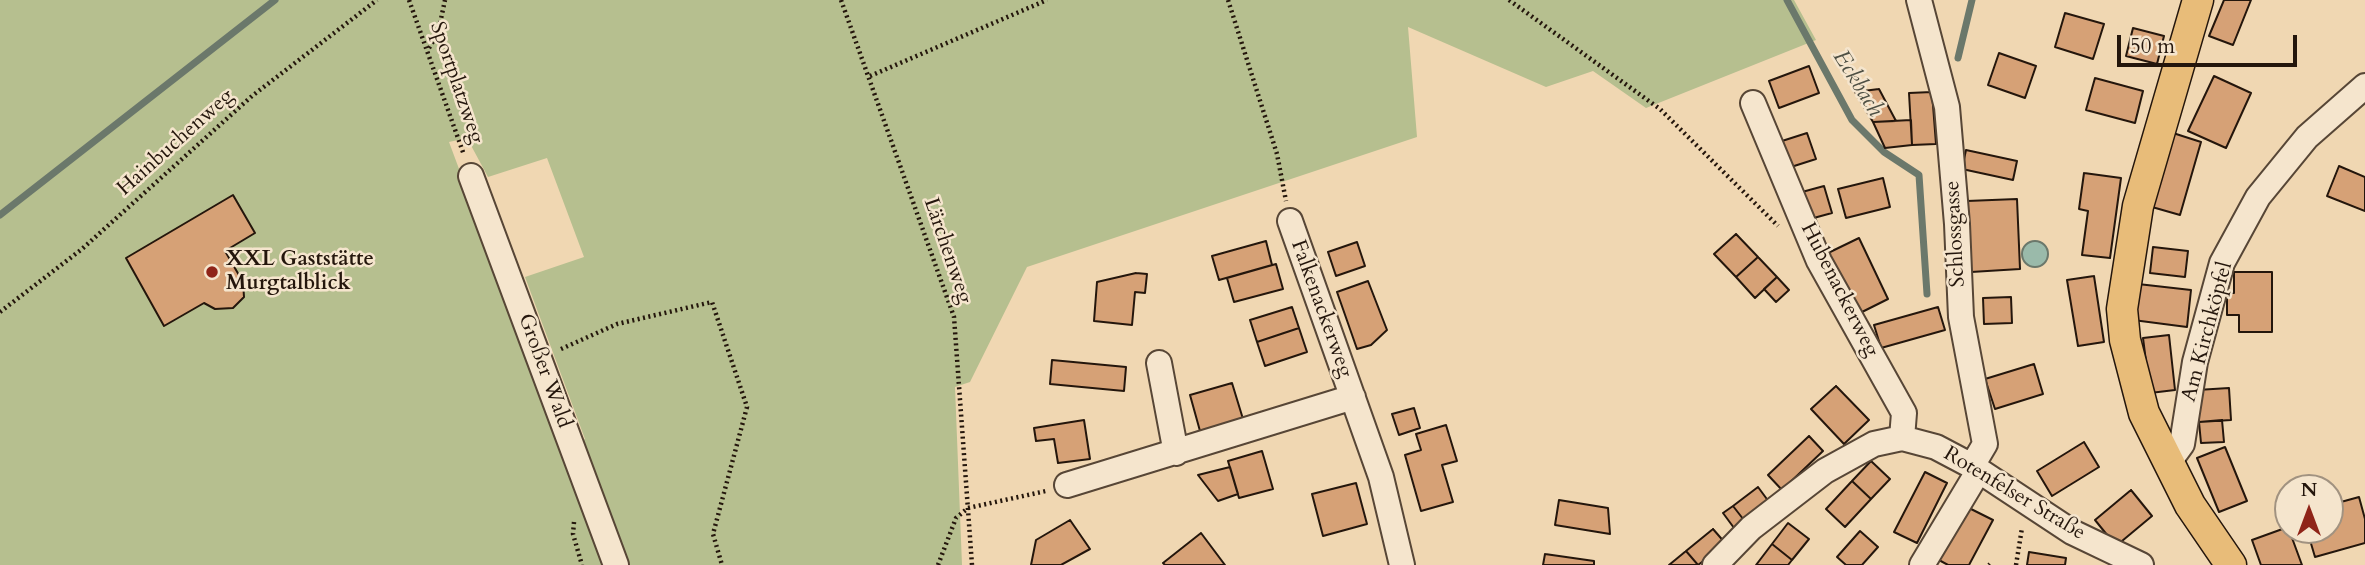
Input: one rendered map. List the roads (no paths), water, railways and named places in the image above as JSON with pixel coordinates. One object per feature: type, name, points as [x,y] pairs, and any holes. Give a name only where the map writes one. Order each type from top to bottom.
[{"type":"main road","points":[[2199,0],[2138,206],[2122,309],[2124,340],[2144,413],[2190,505],[2231,565]]},
{"type":"street","name":"Schlossgasse","points":[[1919,0],[1947,107],[1957,224],[1961,317],[1985,444],[1975,468],[1922,565]]},
{"type":"street","name":"Am Kirchköpfel","points":[[2169,462],[2182,444],[2195,362],[2222,263],[2258,197],[2306,138],[2365,86]]},
{"type":"street","name":"Hubenackerweg","points":[[1753,103],[1819,261],[1904,413],[1902,438]]},
{"type":"street","name":"Großer Wald","points":[[471,176],[617,565]]},
{"type":"street","name":"Falkenackerweg","points":[[1290,221],[1381,477],[1402,565]]},
{"type":"street","points":[[1159,363],[1177,453]]},
{"type":"street","name":"Falkenackerweg","points":[[1067,485],[1353,397]]},
{"type":"street","name":"Rotenfelser Straße","points":[[1715,565],[1751,528],[1825,471],[1874,444],[1902,438],[1936,447],[1975,468],[2072,533],[2141,565]]},
{"type":"waterway","points":[[0,215],[275,0]]},
{"type":"waterway","name":"Eckbach","points":[[1787,0],[1852,120],[1884,152],[1919,175],[1927,294]]},
{"type":"waterway","points":[[1958,58],[1972,0]]},
{"type":"place","name":"XXL Gaststätte Murgtalblick","points":[[212,272]]}]
